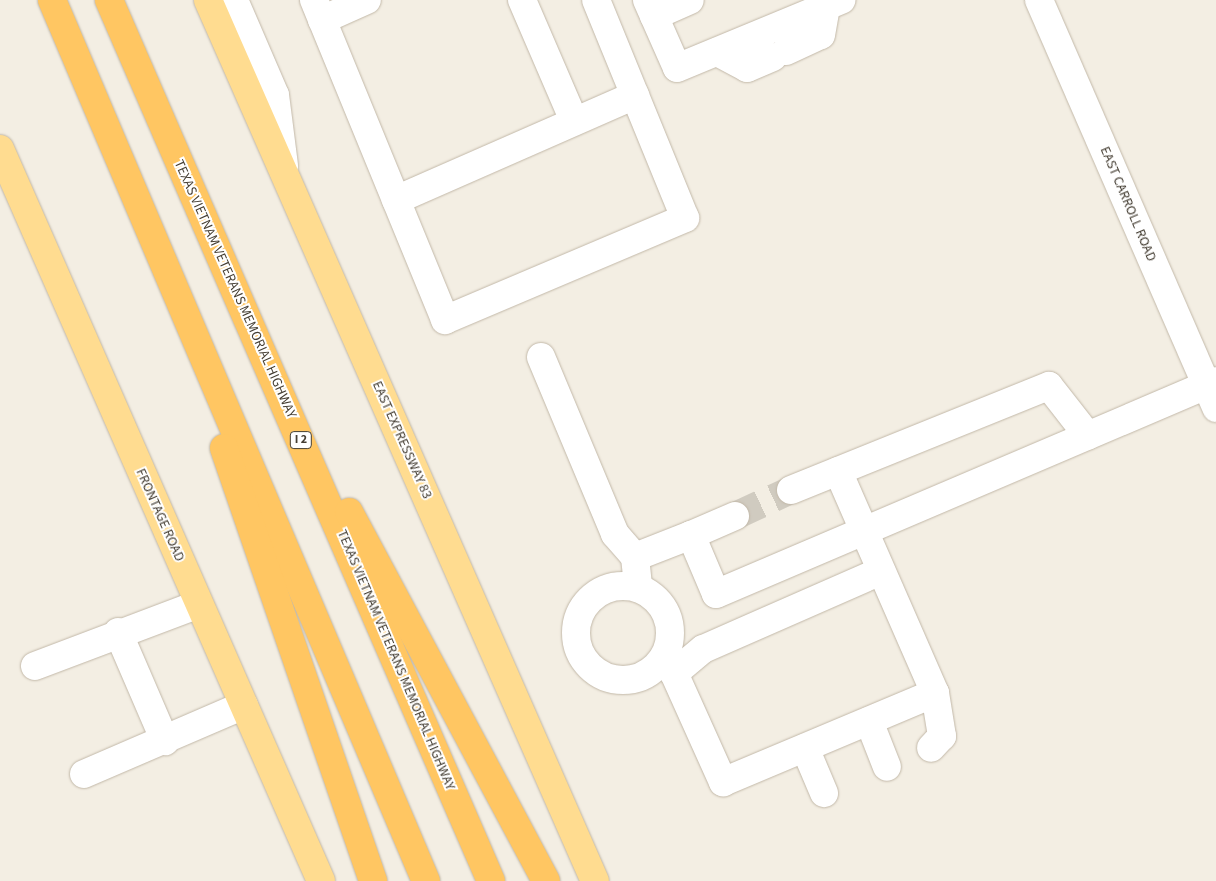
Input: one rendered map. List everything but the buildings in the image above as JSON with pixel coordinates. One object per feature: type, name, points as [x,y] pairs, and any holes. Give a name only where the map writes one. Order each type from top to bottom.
[{"type":"highway","points":[[52,0],[426,881]]},
{"type":"highway","name":"TEXAS VIETNAM VETERANS MEMORIAL HIGHWAY","points":[[109,0],[491,881]]},
{"type":"highway","points":[[147,224],[373,881]]},
{"type":"highway","points":[[268,363],[546,881]]},
{"type":"main road","name":"EAST EXPRESSWAY 83","points":[[208,0],[286,182],[539,748],[595,881]]},
{"type":"main road","name":"FRONTAGE ROAD","points":[[0,149],[320,881]]},
{"type":"street","points":[[234,0],[275,95],[286,182]]},
{"type":"street","points":[[367,0],[318,10],[445,320],[685,218],[596,0]]},
{"type":"street","points":[[522,0],[574,121]]},
{"type":"street","points":[[690,0],[650,8],[677,68],[834,3]]},
{"type":"street","name":"EAST CARROLL ROAD","points":[[1039,0],[1213,392]]},
{"type":"street","points":[[717,52],[747,68],[821,35],[834,3]]},
{"type":"street","points":[[396,200],[635,95]]},
{"type":"street","points":[[541,357],[615,534],[635,557],[638,588]]},
{"type":"street","points":[[791,490],[1050,386],[1088,436]]},
{"type":"street","points":[[691,535],[716,594],[1088,436],[1213,392]]},
{"type":"street","points":[[838,471],[935,694],[942,736],[931,748]]},
{"type":"street","points":[[635,557],[736,516]]},
{"type":"street","points":[[881,571],[703,649],[667,668],[647,674],[618,680],[590,667],[581,655],[576,639],[580,616],[593,597],[607,589],[622,586],[638,588],[652,596],[669,621],[670,636],[667,668],[723,782],[935,694]]},
{"type":"street","points":[[35,666],[118,632],[199,604]]},
{"type":"street","points":[[118,632],[165,741]]},
{"type":"street","points":[[84,774],[165,741],[244,705]]},
{"type":"street","points":[[869,721],[887,767]]},
{"type":"street","points":[[805,748],[824,793]]},
{"type":"tunnel","points":[[735,516],[791,490]]}]
